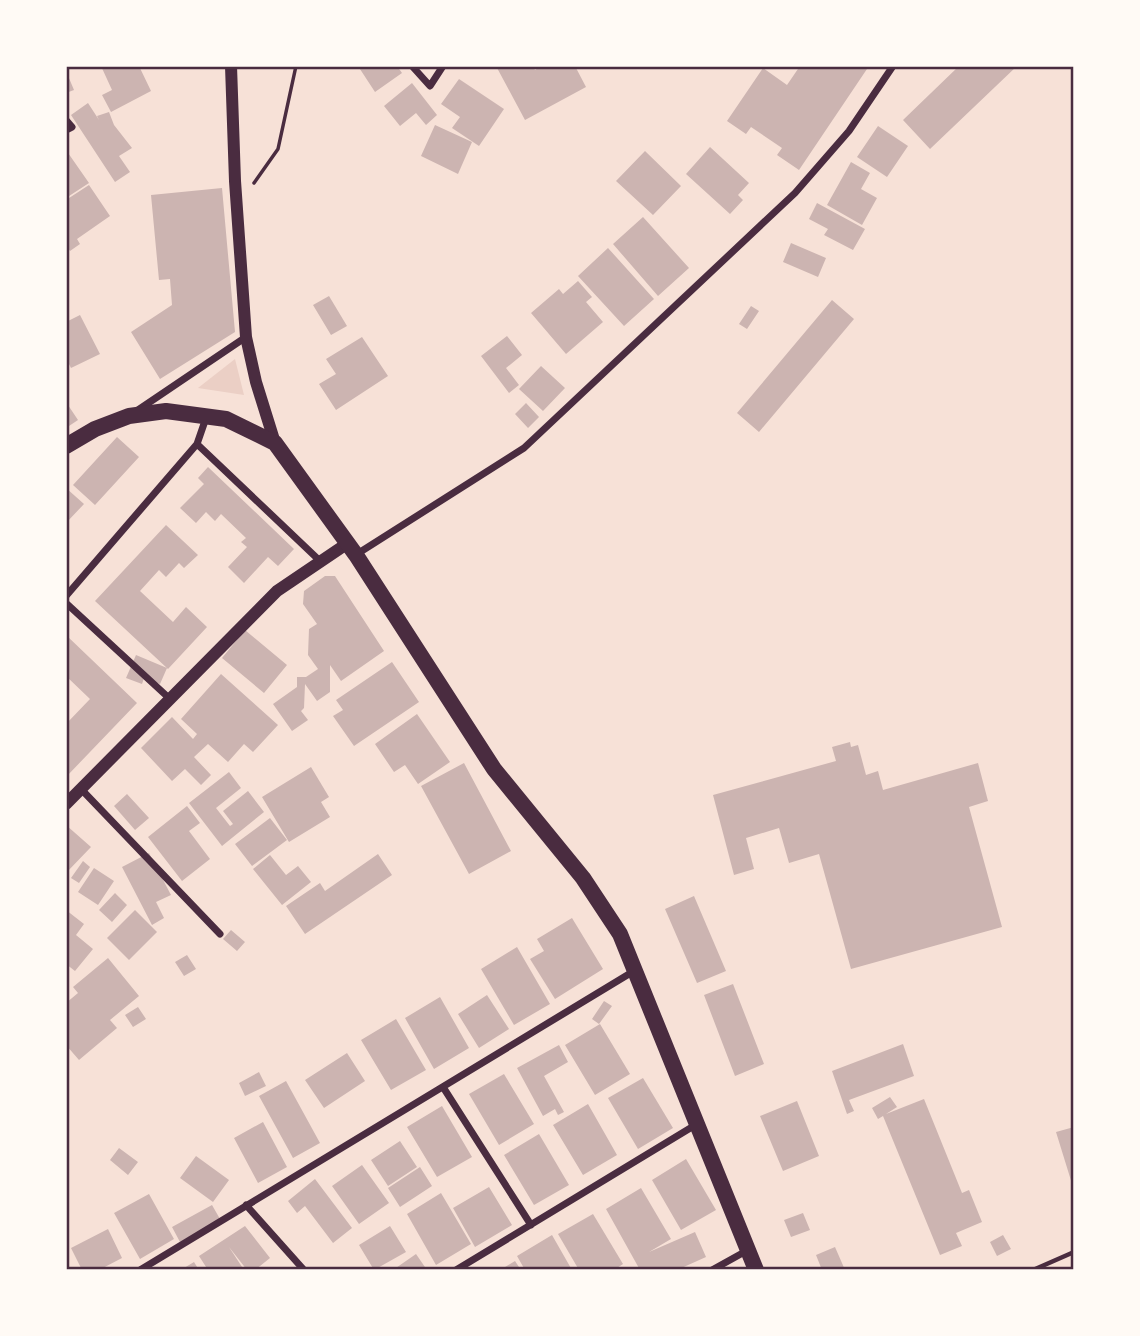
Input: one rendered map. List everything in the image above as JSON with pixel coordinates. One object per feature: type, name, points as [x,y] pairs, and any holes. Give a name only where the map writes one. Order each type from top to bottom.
[{"type":"main road","points":[[66,446],[95,429],[129,416],[166,411],[226,419],[275,443],[352,549],[494,769],[583,878],[620,934],[756,1269]]},
{"type":"street","points":[[231,66],[235,181],[246,337],[256,382],[275,443]]},
{"type":"street","points":[[412,66],[430,86],[443,66]]},
{"type":"street","points":[[66,804],[276,591],[320,561],[352,549],[524,448],[795,193],[849,131],[893,66]]},
{"type":"street","points":[[66,120],[72,127],[66,131]]},
{"type":"street","points":[[129,416],[246,337]]},
{"type":"street","points":[[66,596],[197,444],[207,416]]},
{"type":"street","points":[[197,444],[320,561]]},
{"type":"street","points":[[66,603],[170,699]]},
{"type":"street","points":[[81,789],[220,934]]},
{"type":"street","points":[[140,1269],[635,971]]},
{"type":"street","points":[[443,1087],[531,1225]]},
{"type":"street","points":[[456,1269],[697,1124]]},
{"type":"street","points":[[246,1205],[304,1269]]},
{"type":"street","points":[[712,1269],[748,1250]]},
{"type":"lane","points":[[1033,1269],[1073,1252]]},
{"type":"path","points":[[254,183],[278,149],[296,66]]},
{"type":"shaded area","points":[[235,359],[244,395],[198,388]]},
{"type":"building","points":[[101,66],[139,66],[151,91],[111,112],[102,95],[112,90]]},
{"type":"building","points":[[358,66],[397,66],[402,73],[375,92]]},
{"type":"building","points":[[496,66],[533,66],[535,70],[541,66],[575,66],[586,87],[525,120]]},
{"type":"building","points":[[800,66],[869,66],[799,170],[777,155],[782,148],[751,127],[746,134],[727,121],[763,68],[787,85]]},
{"type":"building","points":[[959,66],[1017,66],[930,149],[903,120]]},
{"type":"building","points":[[66,71],[74,90],[66,93]]},
{"type":"building","points":[[459,79],[504,109],[479,146],[452,128],[460,117],[441,104]]},
{"type":"building","points":[[412,83],[437,115],[426,125],[416,113],[400,126],[384,106]]},
{"type":"building","points":[[88,103],[99,120],[97,116],[109,112],[114,125],[132,148],[119,156],[130,172],[115,182],[71,115]]},
{"type":"building","points":[[435,125],[472,142],[458,174],[421,156]]},
{"type":"building","points":[[878,126],[908,146],[887,177],[857,157]]},
{"type":"building","points":[[710,147],[749,183],[738,195],[743,200],[730,214],[686,174]]},
{"type":"building","points":[[66,150],[89,183],[66,198]]},
{"type":"building","points":[[645,151],[681,186],[653,215],[616,181]]},
{"type":"building","points":[[851,162],[870,173],[861,189],[877,198],[862,225],[827,205]]},
{"type":"building","points":[[89,185],[110,216],[77,239],[80,244],[70,251],[66,245],[66,200]]},
{"type":"building","points":[[222,188],[235,332],[160,379],[131,332],[172,305],[170,279],[159,280],[151,195]]},
{"type":"building","points":[[817,203],[865,229],[853,250],[824,235],[828,229],[809,219]]},
{"type":"building","points":[[643,217],[689,268],[658,296],[613,244]]},
{"type":"building","points":[[791,243],[826,258],[818,277],[783,262]]},
{"type":"building","points":[[608,248],[654,299],[624,326],[578,276]]},
{"type":"building","points":[[578,281],[592,297],[586,302],[603,322],[566,354],[531,313],[559,289],[563,294]]},
{"type":"building","points":[[329,296],[347,326],[331,335],[313,305]]},
{"type":"building","points":[[832,300],[854,319],[759,432],[737,413]]},
{"type":"building","points":[[751,306],[759,311],[747,329],[739,324]]},
{"type":"building","points":[[80,315],[100,354],[71,368],[66,358],[66,322]]},
{"type":"building","points":[[507,336],[522,355],[506,368],[519,385],[509,393],[481,356]]},
{"type":"building","points":[[362,337],[388,376],[336,410],[319,384],[336,374],[326,359]]},
{"type":"building","points":[[541,366],[565,388],[543,411],[519,389]]},
{"type":"building","points":[[66,402],[78,420],[66,428]]},
{"type":"building","points":[[526,403],[539,417],[528,428],[515,414]]},
{"type":"building","points":[[117,437],[139,457],[95,505],[73,485]]},
{"type":"building","points":[[208,467],[294,549],[278,566],[268,557],[244,583],[228,567],[247,547],[241,542],[246,538],[221,514],[215,521],[206,512],[196,523],[180,508],[204,484],[198,478]]},
{"type":"building","points":[[66,488],[84,504],[66,523]]},
{"type":"building","points":[[166,525],[198,555],[184,568],[179,563],[166,577],[159,570],[140,591],[173,622],[186,607],[207,627],[168,669],[95,601]]},
{"type":"building","points":[[325,576],[335,576],[384,651],[341,681],[330,665],[330,692],[317,701],[305,684],[304,708],[301,711],[308,720],[292,731],[273,704],[297,687],[297,677],[306,677],[318,669],[308,655],[309,629],[317,624],[303,604],[304,591]]},
{"type":"building","points":[[245,630],[287,665],[264,693],[222,658]]},
{"type":"building","points":[[66,635],[137,703],[66,777],[66,724],[90,699],[66,676]]},
{"type":"building","points":[[136,655],[167,668],[160,684],[144,678],[142,684],[126,678]]},
{"type":"building","points":[[392,662],[419,702],[354,746],[333,716],[343,710],[336,700]]},
{"type":"building","points":[[221,674],[278,725],[253,752],[244,744],[228,762],[208,744],[194,757],[211,775],[201,785],[185,769],[172,781],[141,748],[172,717],[193,739],[197,734],[181,719]]},
{"type":"building","points":[[417,714],[450,762],[418,784],[405,765],[394,772],[375,744]]},
{"type":"building","points":[[850,742],[851,747],[858,745],[866,775],[878,771],[883,790],[978,763],[988,801],[969,807],[1002,927],[851,969],[819,854],[789,863],[779,828],[746,838],[754,869],[734,875],[713,795],[836,761],[832,747]]},
{"type":"building","points":[[464,763],[511,851],[469,874],[421,786]]},
{"type":"building","points":[[311,767],[329,797],[321,802],[330,817],[289,842],[262,797]]},
{"type":"building","points":[[229,772],[241,788],[216,808],[230,826],[233,824],[223,811],[248,791],[264,812],[222,846],[189,803]]},
{"type":"building","points":[[127,794],[149,818],[135,830],[114,806]]},
{"type":"building","points":[[187,806],[200,823],[189,831],[210,859],[182,881],[148,837]]},
{"type":"building","points":[[270,818],[287,840],[252,866],[235,844]]},
{"type":"building","points":[[66,825],[91,847],[66,873]]},
{"type":"building","points":[[149,853],[171,895],[156,902],[164,918],[152,925],[122,867]]},
{"type":"building","points":[[378,854],[392,875],[305,934],[286,906],[320,883],[325,891]]},
{"type":"building","points":[[270,855],[286,875],[298,866],[311,882],[282,905],[253,869]]},
{"type":"building","points":[[83,861],[90,867],[79,883],[71,878]]},
{"type":"building","points":[[94,868],[114,881],[98,905],[78,892]]},
{"type":"building","points":[[115,893],[127,905],[112,922],[99,910]]},
{"type":"building","points":[[694,896],[726,971],[697,983],[665,909]]},
{"type":"building","points":[[66,910],[84,924],[76,935],[93,949],[75,971],[66,964]]},
{"type":"building","points":[[135,910],[157,932],[129,960],[107,938]]},
{"type":"building","points":[[572,918],[603,969],[555,999],[530,959],[544,951],[537,939]]},
{"type":"building","points":[[231,930],[245,942],[237,951],[223,939]]},
{"type":"building","points":[[517,947],[550,1004],[514,1025],[481,969]]},
{"type":"building","points":[[187,955],[196,969],[184,976],[175,962]]},
{"type":"building","points":[[108,958],[139,996],[110,1020],[117,1028],[79,1060],[66,1045],[66,1003],[78,993],[73,987]]},
{"type":"building","points":[[733,984],[764,1064],[735,1076],[704,995]]},
{"type":"building","points":[[487,995],[509,1029],[479,1048],[458,1014]]},
{"type":"building","points":[[440,997],[469,1048],[434,1069],[405,1018]]},
{"type":"building","points":[[604,1001],[612,1006],[599,1024],[592,1019]]},
{"type":"building","points":[[138,1007],[146,1019],[133,1027],[125,1015]]},
{"type":"building","points":[[396,1019],[426,1070],[391,1090],[361,1040]]},
{"type":"building","points":[[600,1024],[630,1074],[595,1095],[565,1045]]},
{"type":"building","points":[[903,1044],[914,1076],[849,1100],[854,1111],[847,1114],[832,1071]]},
{"type":"building","points":[[559,1045],[568,1062],[544,1076],[564,1112],[558,1115],[555,1109],[543,1116],[517,1068]]},
{"type":"building","points":[[347,1053],[365,1081],[324,1108],[305,1080]]},
{"type":"building","points":[[259,1072],[266,1086],[245,1096],[239,1083]]},
{"type":"building","points":[[504,1074],[534,1124],[499,1145],[469,1094]]},
{"type":"building","points":[[643,1078],[673,1128],[638,1149],[608,1098]]},
{"type":"building","points":[[286,1081],[320,1143],[293,1158],[259,1096]]},
{"type":"building","points":[[890,1097],[897,1107],[886,1114],[924,1099],[962,1193],[969,1190],[982,1222],[956,1233],[962,1246],[940,1255],[883,1116],[878,1119],[872,1108]]},
{"type":"building","points":[[797,1101],[819,1156],[783,1171],[760,1116]]},
{"type":"building","points":[[588,1104],[617,1155],[583,1175],[553,1125]]},
{"type":"building","points":[[442,1106],[472,1157],[437,1177],[407,1127]]},
{"type":"building","points":[[263,1122],[287,1167],[258,1183],[234,1138]]},
{"type":"building","points":[[1074,1127],[1074,1186],[1073,1187],[1056,1132]]},
{"type":"building","points":[[539,1134],[569,1185],[534,1205],[504,1155]]},
{"type":"building","points":[[400,1141],[417,1167],[388,1186],[371,1160]]},
{"type":"building","points":[[119,1148],[138,1162],[128,1175],[110,1160]]},
{"type":"building","points":[[196,1156],[229,1180],[213,1202],[180,1178]]},
{"type":"building","points":[[686,1159],[716,1210],[681,1230],[652,1180]]},
{"type":"building","points":[[362,1165],[389,1203],[359,1224],[332,1186]]},
{"type":"building","points":[[420,1167],[432,1186],[400,1207],[388,1188]]},
{"type":"building","points":[[315,1179],[352,1228],[333,1243],[305,1206],[297,1213],[288,1201]]},
{"type":"building","points":[[489,1187],[512,1225],[475,1247],[453,1208]]},
{"type":"building","points":[[641,1188],[671,1239],[649,1252],[695,1232],[706,1257],[677,1270],[640,1270],[606,1209]]},
{"type":"building","points":[[441,1193],[471,1244],[436,1265],[407,1214]]},
{"type":"building","points":[[149,1194],[174,1239],[140,1259],[114,1213]]},
{"type":"building","points":[[212,1205],[220,1219],[180,1242],[172,1227]]},
{"type":"building","points":[[803,1213],[810,1230],[791,1237],[784,1220]]},
{"type":"building","points":[[593,1214],[623,1264],[614,1270],[579,1270],[558,1234]]},
{"type":"building","points":[[245,1226],[270,1258],[255,1270],[247,1270],[229,1247],[244,1270],[208,1270],[199,1256]]},
{"type":"building","points":[[390,1226],[406,1252],[374,1270],[359,1245]]},
{"type":"building","points":[[108,1229],[122,1258],[99,1270],[82,1270],[71,1248]]},
{"type":"building","points":[[552,1235],[572,1270],[525,1270],[517,1256]]},
{"type":"building","points":[[1003,1235],[1011,1249],[997,1256],[990,1242]]},
{"type":"building","points":[[835,1247],[845,1270],[822,1270],[816,1255]]},
{"type":"building","points":[[416,1254],[427,1270],[393,1270]]},
{"type":"building","points":[[515,1261],[521,1270],[500,1270]]},
{"type":"building","points":[[194,1262],[199,1270],[185,1270],[184,1268]]}]
